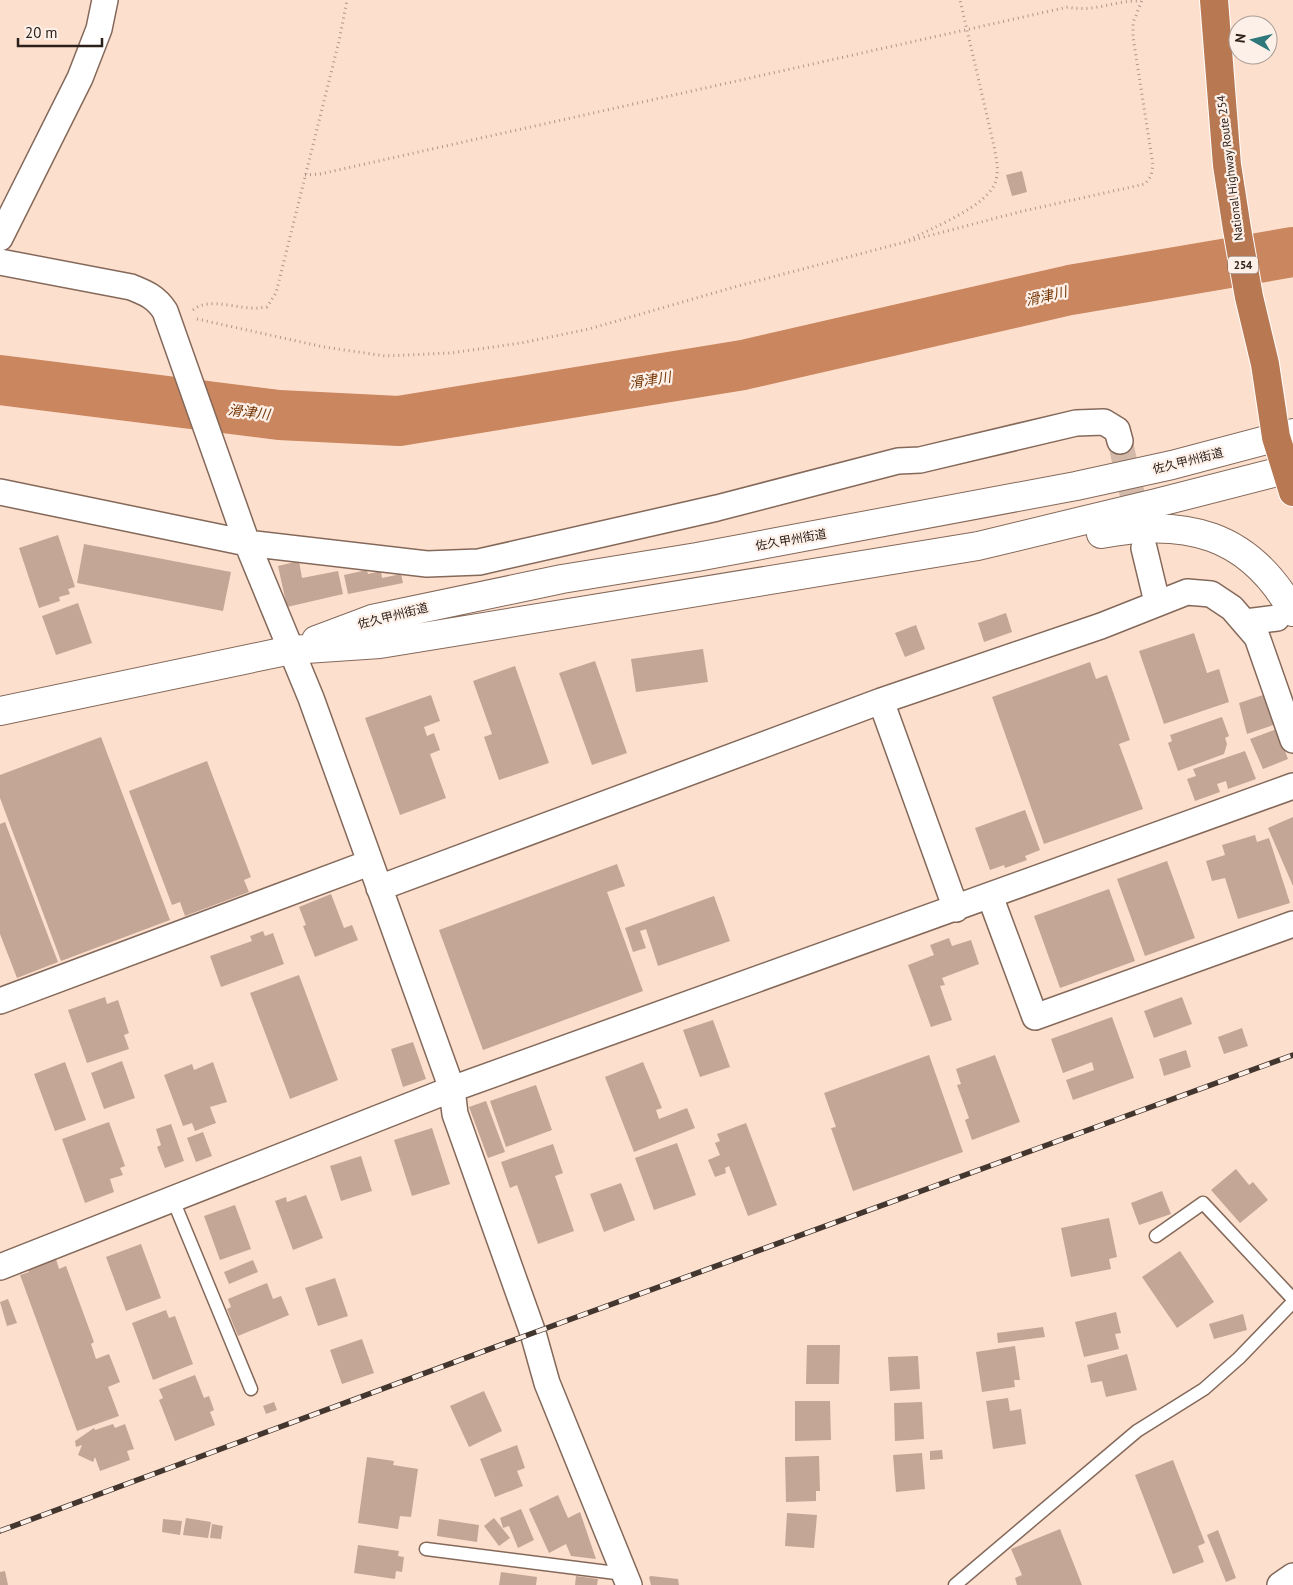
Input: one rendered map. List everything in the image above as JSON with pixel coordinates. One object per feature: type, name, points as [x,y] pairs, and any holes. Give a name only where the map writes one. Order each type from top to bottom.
[{"type":"highway","name":"National Highway Route 254","points":[[1214,0],[1227,165],[1249,297],[1285,435],[1291,476]]},
{"type":"highway","name":"National Highway Route 254","points":[[1265,364],[1293,416]]},
{"type":"main road","name":"佐久甲州街道","points":[[291,650],[372,619],[562,579],[697,557],[1076,486],[1172,466],[1285,435]]},
{"type":"main road","name":"佐久甲州街道","points":[[0,711],[291,650],[380,644],[978,546],[1291,476]]},
{"type":"main road","points":[[978,546],[1049,544],[1136,528],[1174,529],[1198,534],[1220,540],[1239,550],[1259,565],[1281,590],[1285,615]]},
{"type":"street","points":[[0,238],[80,78],[100,29],[105,0]]},
{"type":"street","points":[[0,262],[132,287],[149,294],[159,301],[172,326],[245,538],[311,698],[452,1089],[455,1114],[533,1333],[547,1383],[626,1579]]},
{"type":"street","points":[[3,495],[245,538],[428,564],[479,562],[717,508],[898,461],[920,460],[1076,423],[1104,422],[1117,430],[1120,441]]},
{"type":"street","points":[[1144,548],[1158,602]]},
{"type":"street","points":[[379,888],[881,701],[1101,626],[1187,592],[1211,594],[1232,608],[1257,637],[1293,740]]},
{"type":"street","points":[[1246,622],[1285,615]]},
{"type":"street","points":[[881,701],[956,909]]},
{"type":"street","points":[[0,1267],[452,1089],[1293,786]]},
{"type":"street","points":[[0,1001],[370,864]]},
{"type":"street","points":[[990,896],[1035,1017],[1293,924]]},
{"type":"street","points":[[1280,1585],[1293,1576]]},
{"type":"lane","points":[[173,1200],[251,1389]]},
{"type":"lane","points":[[955,1585],[1137,1431],[1204,1389],[1239,1358],[1293,1300],[1203,1204],[1156,1236]]},
{"type":"lane","points":[[426,1548],[626,1579]]},
{"type":"path","points":[[305,175],[320,174],[1068,7],[1083,11],[1126,0],[1141,0],[1134,24],[1134,37],[1153,165],[1151,176],[1145,184],[1023,211],[738,286],[589,329],[521,343],[451,354],[385,356],[324,347],[188,317],[193,309],[200,305],[252,309],[267,307],[276,293],[305,175],[340,42],[347,0]]},
{"type":"path","points":[[902,243],[977,205],[991,191],[996,182],[998,167],[994,146],[960,0]]},
{"type":"building","points":[[1022,171],[1027,192],[1012,196],[1006,175]]},
{"type":"building","points":[[58,535],[75,587],[68,589],[70,594],[59,597],[60,601],[39,608],[19,548]]},
{"type":"building","points":[[84,544],[231,572],[223,611],[77,583]]},
{"type":"building","points":[[299,561],[302,578],[338,571],[343,594],[287,607],[278,566]]},
{"type":"building","points":[[367,570],[368,574],[381,571],[382,578],[401,574],[403,583],[348,594],[344,575]]},
{"type":"building","points":[[78,603],[92,643],[56,655],[42,616]]},
{"type":"building","points":[[1006,613],[1012,632],[984,642],[978,623]]},
{"type":"building","points":[[916,625],[925,649],[905,657],[895,633]]},
{"type":"building","points":[[1194,633],[1207,673],[1219,669],[1229,702],[1164,724],[1139,651]]},
{"type":"building","points":[[703,649],[708,682],[636,692],[631,659]]},
{"type":"building","points":[[595,661],[627,753],[592,765],[559,673]]},
{"type":"building","points":[[1090,662],[1096,679],[1107,675],[1130,740],[1119,744],[1143,809],[1044,844],[992,697]]},
{"type":"building","points":[[515,666],[549,763],[499,780],[484,737],[492,734],[473,681]]},
{"type":"building","points":[[1266,694],[1276,724],[1247,734],[1239,703]]},
{"type":"building","points":[[431,695],[440,721],[424,727],[427,736],[434,733],[440,750],[430,754],[446,798],[400,815],[365,718]]},
{"type":"building","points":[[1222,717],[1229,736],[1225,738],[1227,744],[1224,754],[1178,771],[1168,743],[1172,741],[1170,735]]},
{"type":"building","points":[[1277,729],[1288,759],[1263,769],[1250,739]]},
{"type":"building","points":[[101,737],[170,920],[61,961],[0,798],[0,775]]},
{"type":"building","points":[[1245,751],[1256,779],[1228,789],[1226,781],[1217,784],[1220,792],[1195,801],[1187,779],[1196,776],[1193,769]]},
{"type":"building","points":[[207,761],[251,877],[244,880],[249,892],[185,916],[180,902],[172,905],[129,791]]},
{"type":"building","points":[[1025,810],[1040,850],[1025,856],[1027,860],[1005,868],[1004,865],[990,870],[975,828]]},
{"type":"building","points":[[1293,817],[1293,886],[1268,828]]},
{"type":"building","points":[[5,822],[58,962],[17,978],[0,934],[0,824]]},
{"type":"building","points":[[1255,835],[1257,842],[1269,838],[1290,903],[1238,919],[1225,878],[1212,881],[1206,861],[1225,855],[1222,845]]},
{"type":"building","points":[[1167,861],[1195,938],[1145,956],[1117,879]]},
{"type":"building","points":[[617,864],[625,886],[607,892],[643,991],[483,1050],[439,930]]},
{"type":"building","points":[[1109,889],[1135,961],[1060,988],[1034,916]]},
{"type":"building","points":[[331,894],[344,928],[352,925],[358,940],[315,957],[303,926],[306,925],[299,907]]},
{"type":"building","points":[[714,896],[730,941],[658,966],[646,929],[640,931],[646,948],[633,952],[625,928]]},
{"type":"building","points":[[263,931],[265,936],[273,933],[284,964],[221,987],[210,956],[252,941],[250,936]]},
{"type":"building","points":[[949,938],[952,946],[971,940],[979,964],[942,978],[945,985],[940,986],[952,1020],[931,1027],[908,965],[934,955],[930,945]]},
{"type":"building","points":[[299,975],[338,1080],[290,1099],[250,993]]},
{"type":"building","points":[[105,997],[107,1004],[118,1000],[129,1033],[124,1035],[129,1049],[87,1063],[68,1010]]},
{"type":"building","points":[[1182,997],[1192,1024],[1154,1038],[1144,1011]]},
{"type":"building","points":[[1112,1017],[1134,1078],[1073,1100],[1066,1080],[1094,1070],[1092,1062],[1063,1073],[1051,1039]]},
{"type":"building","points":[[713,1020],[730,1067],[700,1077],[683,1030]]},
{"type":"building","points":[[1242,1028],[1248,1046],[1224,1054],[1218,1037]]},
{"type":"building","points":[[413,1042],[426,1079],[403,1087],[391,1049]]},
{"type":"building","points":[[1186,1050],[1191,1067],[1164,1076],[1159,1059]]},
{"type":"building","points":[[929,1055],[963,1152],[853,1191],[831,1128],[836,1127],[824,1093]]},
{"type":"building","points":[[995,1055],[1020,1122],[972,1140],[965,1120],[969,1118],[957,1085],[961,1084],[956,1069]]},
{"type":"building","points":[[122,1061],[135,1098],[104,1109],[91,1073]]},
{"type":"building","points":[[65,1062],[86,1120],[55,1131],[34,1074]]},
{"type":"building","points":[[213,1062],[227,1102],[210,1107],[216,1123],[195,1131],[192,1123],[183,1126],[164,1075],[192,1064],[194,1070]]},
{"type":"building","points":[[643,1062],[662,1108],[656,1110],[659,1119],[687,1108],[695,1128],[634,1152],[605,1077]]},
{"type":"building","points":[[536,1085],[552,1130],[506,1147],[490,1101]]},
{"type":"building","points":[[486,1101],[505,1152],[488,1158],[469,1107]]},
{"type":"building","points":[[109,1122],[125,1166],[120,1168],[123,1175],[110,1179],[114,1192],[85,1203],[62,1139]]},
{"type":"building","points":[[746,1123],[777,1205],[748,1216],[729,1166],[725,1168],[726,1173],[715,1177],[708,1160],[720,1155],[715,1143],[720,1141],[717,1134]]},
{"type":"building","points":[[171,1124],[184,1161],[165,1168],[157,1147],[161,1145],[156,1129]]},
{"type":"building","points":[[432,1128],[450,1184],[412,1196],[394,1140]]},
{"type":"building","points":[[203,1132],[212,1156],[196,1162],[187,1138]]},
{"type":"building","points":[[677,1143],[696,1195],[654,1210],[635,1158]]},
{"type":"building","points":[[553,1144],[563,1173],[555,1176],[574,1231],[538,1244],[517,1185],[510,1188],[501,1162]]},
{"type":"building","points":[[361,1156],[372,1191],[341,1201],[330,1166]]},
{"type":"building","points":[[1236,1169],[1249,1185],[1253,1182],[1268,1200],[1240,1223],[1211,1190]]},
{"type":"building","points":[[621,1183],[635,1220],[604,1232],[590,1194]]},
{"type":"building","points":[[1162,1191],[1171,1214],[1139,1225],[1131,1203]]},
{"type":"building","points":[[306,1195],[323,1238],[293,1250],[275,1201],[286,1197],[287,1202]]},
{"type":"building","points":[[235,1205],[251,1249],[220,1260],[204,1216]]},
{"type":"building","points":[[1109,1218],[1117,1257],[1109,1259],[1111,1269],[1071,1277],[1061,1228]]},
{"type":"building","points":[[141,1244],[161,1298],[126,1311],[106,1257]]},
{"type":"building","points":[[1180,1251],[1214,1302],[1177,1328],[1142,1277]]},
{"type":"building","points":[[56,1259],[59,1269],[66,1266],[94,1342],[91,1344],[96,1359],[109,1354],[120,1382],[108,1387],[119,1416],[77,1431],[20,1275],[29,1272],[27,1269]]},
{"type":"building","points":[[253,1260],[258,1272],[229,1284],[224,1272]]},
{"type":"building","points":[[335,1278],[348,1316],[318,1326],[305,1288]]},
{"type":"building","points":[[267,1283],[273,1299],[281,1296],[289,1315],[238,1336],[227,1309],[231,1307],[228,1299]]},
{"type":"building","points":[[8,1299],[17,1323],[7,1326],[0,1302]]},
{"type":"building","points":[[166,1310],[169,1318],[175,1316],[193,1364],[153,1380],[132,1323]]},
{"type":"building","points":[[1116,1312],[1121,1333],[1115,1334],[1119,1349],[1084,1357],[1075,1322]]},
{"type":"building","points":[[1243,1314],[1247,1330],[1214,1339],[1209,1324]]},
{"type":"building","points":[[1043,1327],[1045,1337],[998,1343],[997,1333]]},
{"type":"building","points":[[362,1339],[374,1373],[342,1384],[330,1350]]},
{"type":"building","points":[[807,1345],[840,1345],[839,1384],[806,1384]]},
{"type":"building","points":[[1015,1346],[1020,1380],[1014,1380],[1015,1387],[982,1392],[976,1352]]},
{"type":"building","points":[[1127,1354],[1137,1390],[1106,1397],[1102,1381],[1091,1383],[1087,1365]]},
{"type":"building","points":[[918,1356],[920,1389],[890,1391],[888,1357]]},
{"type":"building","points":[[195,1375],[204,1398],[209,1396],[214,1410],[210,1412],[215,1425],[175,1441],[159,1400],[163,1398],[159,1389]]},
{"type":"building","points":[[484,1391],[502,1431],[469,1447],[450,1406]]},
{"type":"building","points":[[1008,1398],[1010,1411],[1021,1409],[1026,1444],[993,1449],[986,1401]]},
{"type":"building","points":[[795,1401],[830,1401],[831,1440],[795,1441]]},
{"type":"building","points":[[274,1402],[277,1410],[266,1414],[263,1406]]},
{"type":"building","points":[[922,1402],[924,1439],[895,1441],[894,1403]]},
{"type":"building","points":[[113,1424],[115,1428],[125,1424],[134,1449],[127,1451],[130,1460],[100,1471],[95,1457],[93,1462],[78,1455],[82,1445],[76,1447],[75,1441],[94,1428],[95,1430]]},
{"type":"building","points":[[517,1445],[525,1468],[517,1471],[523,1486],[495,1497],[480,1459]]},
{"type":"building","points":[[942,1450],[943,1459],[930,1460],[930,1451]]},
{"type":"building","points":[[922,1453],[925,1489],[896,1492],[893,1455]]},
{"type":"building","points":[[819,1456],[820,1491],[816,1491],[816,1501],[786,1502],[785,1457]]},
{"type":"building","points":[[367,1457],[394,1461],[393,1465],[418,1469],[411,1517],[400,1516],[398,1529],[358,1523]]},
{"type":"building","points":[[1173,1460],[1205,1543],[1198,1546],[1204,1562],[1173,1574],[1135,1475]]},
{"type":"building","points":[[558,1495],[568,1518],[580,1512],[596,1559],[571,1556],[566,1544],[549,1553],[529,1509]]},
{"type":"building","points":[[521,1509],[534,1540],[518,1548],[509,1526],[503,1528],[500,1518]]},
{"type":"building","points":[[787,1513],[817,1515],[814,1548],[785,1546]]},
{"type":"building","points":[[186,1518],[211,1522],[208,1538],[183,1535]]},
{"type":"building","points":[[494,1518],[510,1538],[499,1546],[484,1526]]},
{"type":"building","points":[[163,1519],[182,1521],[180,1535],[162,1532]]},
{"type":"building","points":[[439,1519],[479,1525],[477,1542],[437,1536]]},
{"type":"building","points":[[212,1524],[223,1526],[221,1539],[210,1538]]},
{"type":"building","points":[[1060,1529],[1082,1585],[1017,1585],[1015,1578],[1022,1575],[1011,1549]]},
{"type":"building","points":[[1218,1530],[1236,1578],[1226,1582],[1207,1535]]},
{"type":"building","points":[[358,1545],[399,1551],[398,1556],[404,1557],[402,1572],[396,1571],[395,1579],[354,1573]]},
{"type":"building","points":[[5,1571],[8,1585],[0,1585],[0,1572]]},
{"type":"building","points":[[501,1572],[537,1577],[536,1585],[499,1585]]},
{"type":"building","points":[[576,1576],[598,1579],[597,1585],[575,1585]]},
{"type":"building","points":[[649,1577],[678,1579],[679,1585],[651,1585]]},
{"type":"waterway","name":"滑津川","points":[[0,380],[279,415],[399,421],[743,365],[1070,290],[1293,252]]},
{"type":"tunnel","points":[[1120,441],[1140,528]]},
{"type":"railway","points":[[0,1531],[533,1333],[1293,1055]]}]
